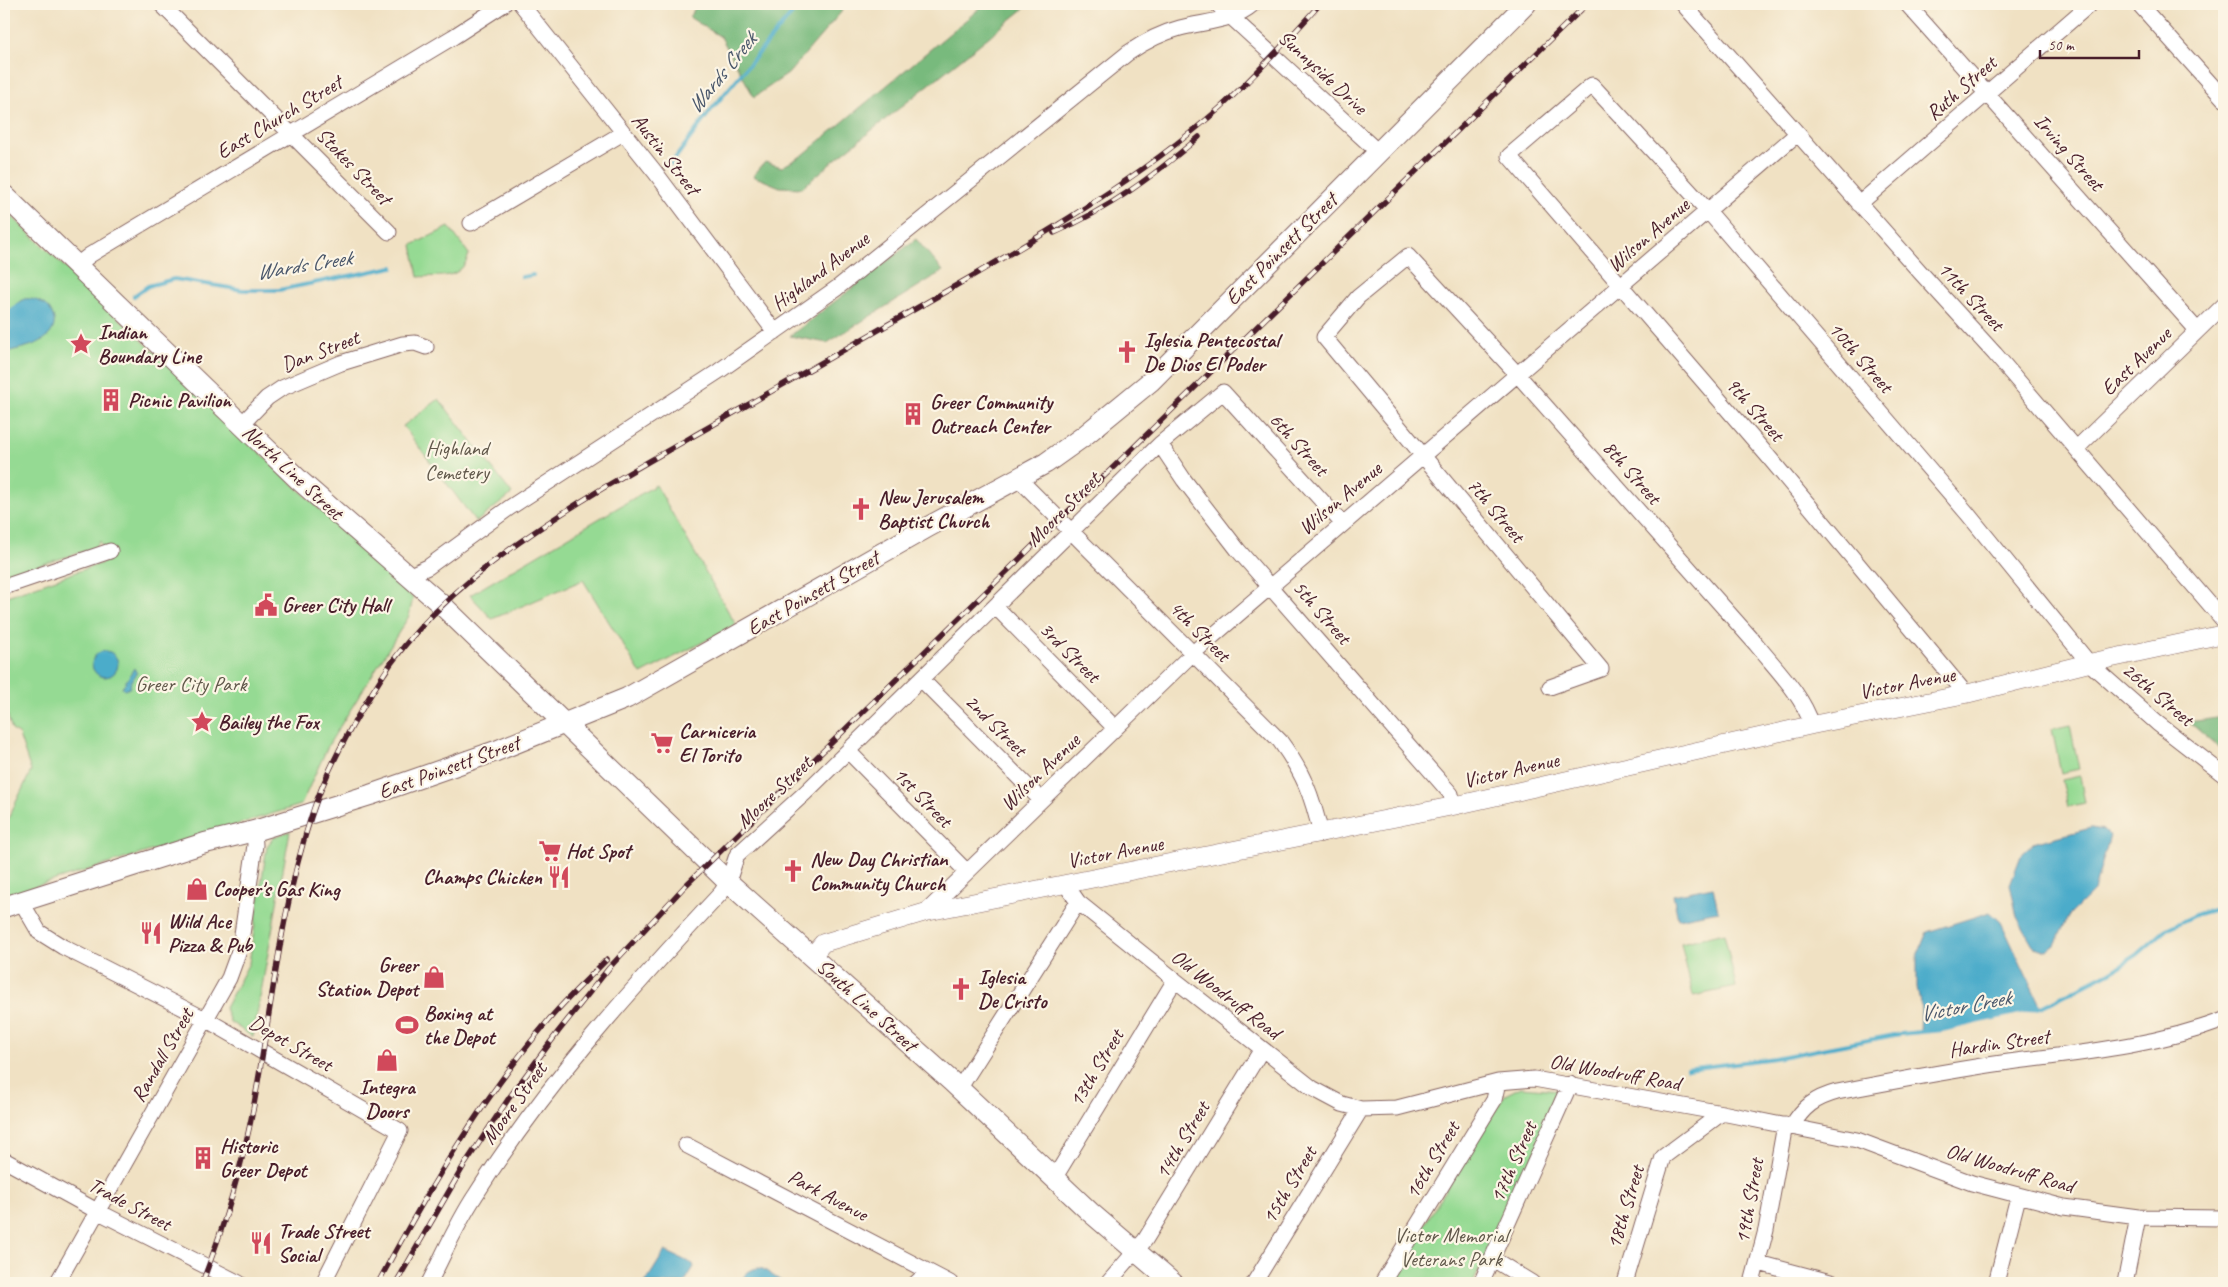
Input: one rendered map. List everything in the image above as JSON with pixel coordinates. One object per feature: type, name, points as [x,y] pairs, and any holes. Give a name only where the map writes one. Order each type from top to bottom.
[{"type":"main road","name":"East Poinsett Street","points":[[12,904],[205,843],[254,831],[424,777],[564,725],[627,698],[1046,463],[1084,436],[1151,381],[1526,4]]},
{"type":"main road","name":"North Line Street","points":[[4,195],[299,480],[443,606],[552,710],[564,725]]},
{"type":"main road","name":"South Line Street","points":[[564,725],[728,882],[959,1089],[1136,1252],[1173,1283]]},
{"type":"street","name":"Stokes Street","points":[[161,4],[389,232]]},
{"type":"street","name":"East Church Street","points":[[76,266],[90,255],[293,134],[504,4]]},
{"type":"street","name":"Austin Street","points":[[521,4],[623,133],[775,332]]},
{"type":"street","name":"Sunnyside Drive","points":[[1217,4],[1378,152]]},
{"type":"street","name":"Highland Avenue","points":[[408,576],[428,568],[509,508],[623,435],[837,288],[1128,53],[1153,38],[1178,28],[1232,17],[1253,4]]},
{"type":"street","name":"11th Street","points":[[1683,4],[2077,448],[2224,621]]},
{"type":"street","name":"Irving Street","points":[[1907,4],[2197,330]]},
{"type":"street","name":"Ruth Street","points":[[1860,204],[2090,4]]},
{"type":"street","points":[[2139,4],[2224,99]]},
{"type":"street","name":"9th Street","points":[[1592,85],[1509,156],[1766,455],[1966,694]]},
{"type":"street","name":"10th Street","points":[[1592,85],[1708,210],[1967,513],[2089,663]]},
{"type":"street","points":[[471,223],[623,133]]},
{"type":"street","name":"Wilson Avenue","points":[[926,912],[1193,653],[1798,134]]},
{"type":"street","name":"7th Street","points":[[1408,256],[1358,297],[1324,337],[1601,669],[1550,687]]},
{"type":"street","name":"8th Street","points":[[1408,256],[1518,375],[1762,651],[1809,714],[1812,725]]},
{"type":"street","name":"East Avenue","points":[[2077,448],[2224,305]]},
{"type":"street","name":"Dan Street","points":[[241,425],[274,392],[311,375],[403,344],[415,343],[426,347]]},
{"type":"street","name":"Moore Street","points":[[429,1283],[474,1197],[519,1130],[589,1039],[721,893],[728,882],[737,856],[848,751],[1160,444],[1223,392]]},
{"type":"street","name":"6th Street","points":[[1223,392],[1343,524]]},
{"type":"street","name":"5th Street","points":[[1160,444],[1210,516],[1452,794],[1453,806]]},
{"type":"street","name":"4th Street","points":[[1018,478],[1070,532],[1265,724],[1293,759],[1313,798],[1321,834]]},
{"type":"street","points":[[4,587],[110,551]]},
{"type":"street","name":"3rd Street","points":[[995,606],[1115,728]]},
{"type":"street","name":"Victor Avenue","points":[[812,956],[823,943],[926,912],[1453,806],[1812,725],[1966,694],[2089,663],[2224,634]]},
{"type":"street","name":"26th Street","points":[[2089,663],[2157,723],[2224,775]]},
{"type":"street","name":"2nd Street","points":[[921,679],[1041,800]]},
{"type":"street","name":"1st Street","points":[[848,751],[967,872]]},
{"type":"street","name":"Randall Street","points":[[57,1283],[229,978],[240,948],[254,845],[254,831]]},
{"type":"street","name":"Old Woodruff Road","points":[[1066,884],[1078,902],[1262,1049],[1321,1094],[1361,1109],[1411,1106],[1498,1082],[1534,1079],[1570,1084],[1857,1140],[1972,1183],[2018,1197],[2064,1207],[2138,1217],[2224,1218]]},
{"type":"street","points":[[959,1089],[1078,902]]},
{"type":"street","name":"Depot Street","points":[[12,904],[47,937],[207,1020],[400,1131],[323,1283]]},
{"type":"street","name":"13th Street","points":[[1054,1177],[1174,980]]},
{"type":"street","name":"Hardin Street","points":[[1788,1126],[1810,1104],[1822,1096],[1837,1092],[1952,1070],[2106,1050],[2182,1033],[2224,1020]]},
{"type":"street","name":"14th Street","points":[[1108,1283],[1136,1252],[1262,1049]]},
{"type":"street","name":"16th Street","points":[[1382,1283],[1494,1100],[1498,1082]]},
{"type":"street","name":"17th Street","points":[[1481,1283],[1570,1084]]},
{"type":"street","name":"15th Street","points":[[1254,1283],[1361,1109]]},
{"type":"street","name":"18th Street","points":[[1625,1283],[1663,1157],[1722,1113]]},
{"type":"street","name":"19th Street","points":[[1752,1283],[1759,1263],[1788,1126]]},
{"type":"street","name":"Park Avenue","points":[[686,1145],[950,1283]]},
{"type":"street","name":"Trade Street","points":[[4,1160],[97,1211],[239,1283]]},
{"type":"street","points":[[1996,1283],[2018,1197]]},
{"type":"street","points":[[2125,1283],[2138,1217]]},
{"type":"street","points":[[1493,1259],[1532,1283]]},
{"type":"street","points":[[1759,1263],[1834,1283]]},
{"type":"street","points":[[916,1283],[928,1272]]},
{"type":"green space","points":[[698,4],[848,4],[788,74],[754,97],[721,37],[689,17]]},
{"type":"green space","points":[[985,4],[1030,4],[802,188],[780,187],[753,176],[765,162],[782,167],[803,155]]},
{"type":"green space","name":"Greer City Park","points":[[4,209],[413,598],[409,616],[329,744],[301,805],[39,885],[4,898],[4,827],[31,771],[19,735],[12,730],[4,704],[4,597],[108,561],[100,541],[95,548],[4,576]]},
{"type":"green space","points":[[449,227],[469,254],[465,263],[456,273],[450,275],[418,277],[412,245]]},
{"type":"green space","points":[[916,239],[943,271],[827,343],[790,336]]},
{"type":"green space","name":"Highland Cemetery","points":[[439,399],[512,494],[476,522],[403,426]]},
{"type":"green space","points":[[656,485],[736,625],[641,674],[583,580],[492,619],[470,595]]},
{"type":"green space","points":[[2224,717],[2224,752],[2189,722]]},
{"type":"green space","points":[[2070,725],[2079,769],[2061,773],[2052,729]]},
{"type":"green space","points":[[2080,776],[2085,803],[2068,807],[2062,780]]},
{"type":"green space","points":[[290,831],[253,1037],[230,1022],[225,1008],[249,963],[267,846],[274,837]]},
{"type":"green space","points":[[1724,933],[1736,987],[1693,996],[1681,943]]},
{"type":"green space","name":"Victor Memorial Veterans Park","points":[[1521,1087],[1559,1090],[1562,1096],[1473,1283],[1388,1283],[1505,1095]]},
{"type":"water","points":[[24,299],[39,301],[50,310],[53,316],[53,329],[44,340],[38,343],[4,353],[4,314]]},
{"type":"water","points":[[105,651],[114,655],[118,664],[114,673],[105,677],[96,673],[92,664],[96,655]]},
{"type":"water","points":[[134,668],[137,674],[131,681],[130,688],[124,690],[122,688]]},
{"type":"water","points":[[2091,828],[2104,830],[2110,836],[2094,891],[2068,917],[2055,945],[2047,951],[2034,947],[2017,917],[2010,884],[2022,853],[2033,843]]},
{"type":"water","points":[[1713,887],[1718,911],[1678,919],[1673,895]]},
{"type":"water","points":[[1990,912],[2001,922],[2041,1007],[1942,1030],[1920,1032],[1921,1009],[1917,987],[1917,956],[1927,932]]},
{"type":"water","points":[[665,1251],[693,1264],[694,1267],[684,1283],[645,1283]]},
{"type":"water","points":[[758,1268],[763,1269],[784,1283],[742,1283],[743,1277],[747,1273]]},
{"type":"waterway","name":"Wards Creek","points":[[671,164],[711,110],[800,4]]},
{"type":"waterway","name":"Wards Creek","points":[[134,296],[148,286],[174,279],[243,290],[279,290],[393,267]]},
{"type":"waterway","name":"Wards Creek","points":[[522,277],[533,275]]},
{"type":"waterway","name":"Victor Creek","points":[[1687,1069],[1775,1058],[1900,1034],[1942,1030],[2041,1007],[2110,972],[2137,955],[2168,928],[2198,914],[2224,907]]},
{"type":"railway","points":[[202,1283],[218,1241],[243,1154],[253,1110],[291,889],[311,817],[324,782],[350,729],[380,680],[411,638],[449,599],[492,563],[538,529],[636,468],[985,269],[1090,205],[1157,159],[1220,108],[1272,57],[1320,4]]},
{"type":"railway","points":[[396,1283],[463,1167],[509,1098],[609,968],[684,887],[1587,4]]},
{"type":"railway","points":[[1054,233],[1113,202],[1165,165],[1199,137]]},
{"type":"railway","points":[[378,1283],[435,1181],[499,1083],[554,1014],[607,959]]},
{"type":"place","name":"Indian Boundary Line","points":[[81,344]]},
{"type":"place","name":"Iglesia Pentecostal De Dios El Poder","points":[[1127,352]]},
{"type":"place","name":"Picnic Pavilion","points":[[111,400]]},
{"type":"place","name":"Greer Community Outreach Center","points":[[913,414]]},
{"type":"place","name":"New Jerusalem Baptist Church","points":[[861,509]]},
{"type":"place","name":"Greer City Hall","points":[[266,605]]},
{"type":"place","name":"Bailey the Fox","points":[[202,722]]},
{"type":"place","name":"Carniceria El Torito","points":[[662,743]]},
{"type":"place","name":"Hot Spot","points":[[550,851]]},
{"type":"place","name":"New Day Christian Community Church","points":[[793,871]]},
{"type":"place","name":"Champs Chicken","points":[[559,877]]},
{"type":"place","name":"Cooper's Gas King","points":[[197,889]]},
{"type":"place","name":"Wild Ace Pizza & Pub","points":[[151,933]]},
{"type":"place","name":"Greer Station Depot","points":[[434,977]]},
{"type":"place","name":"Iglesia De Cristo","points":[[961,989]]},
{"type":"place","name":"Boxing at the Depot","points":[[407,1025]]},
{"type":"place","name":"Integra Doors","points":[[387,1060]]},
{"type":"place","name":"Historic Greer Depot","points":[[203,1158]]},
{"type":"place","name":"Trade Street Social","points":[[261,1243]]}]
